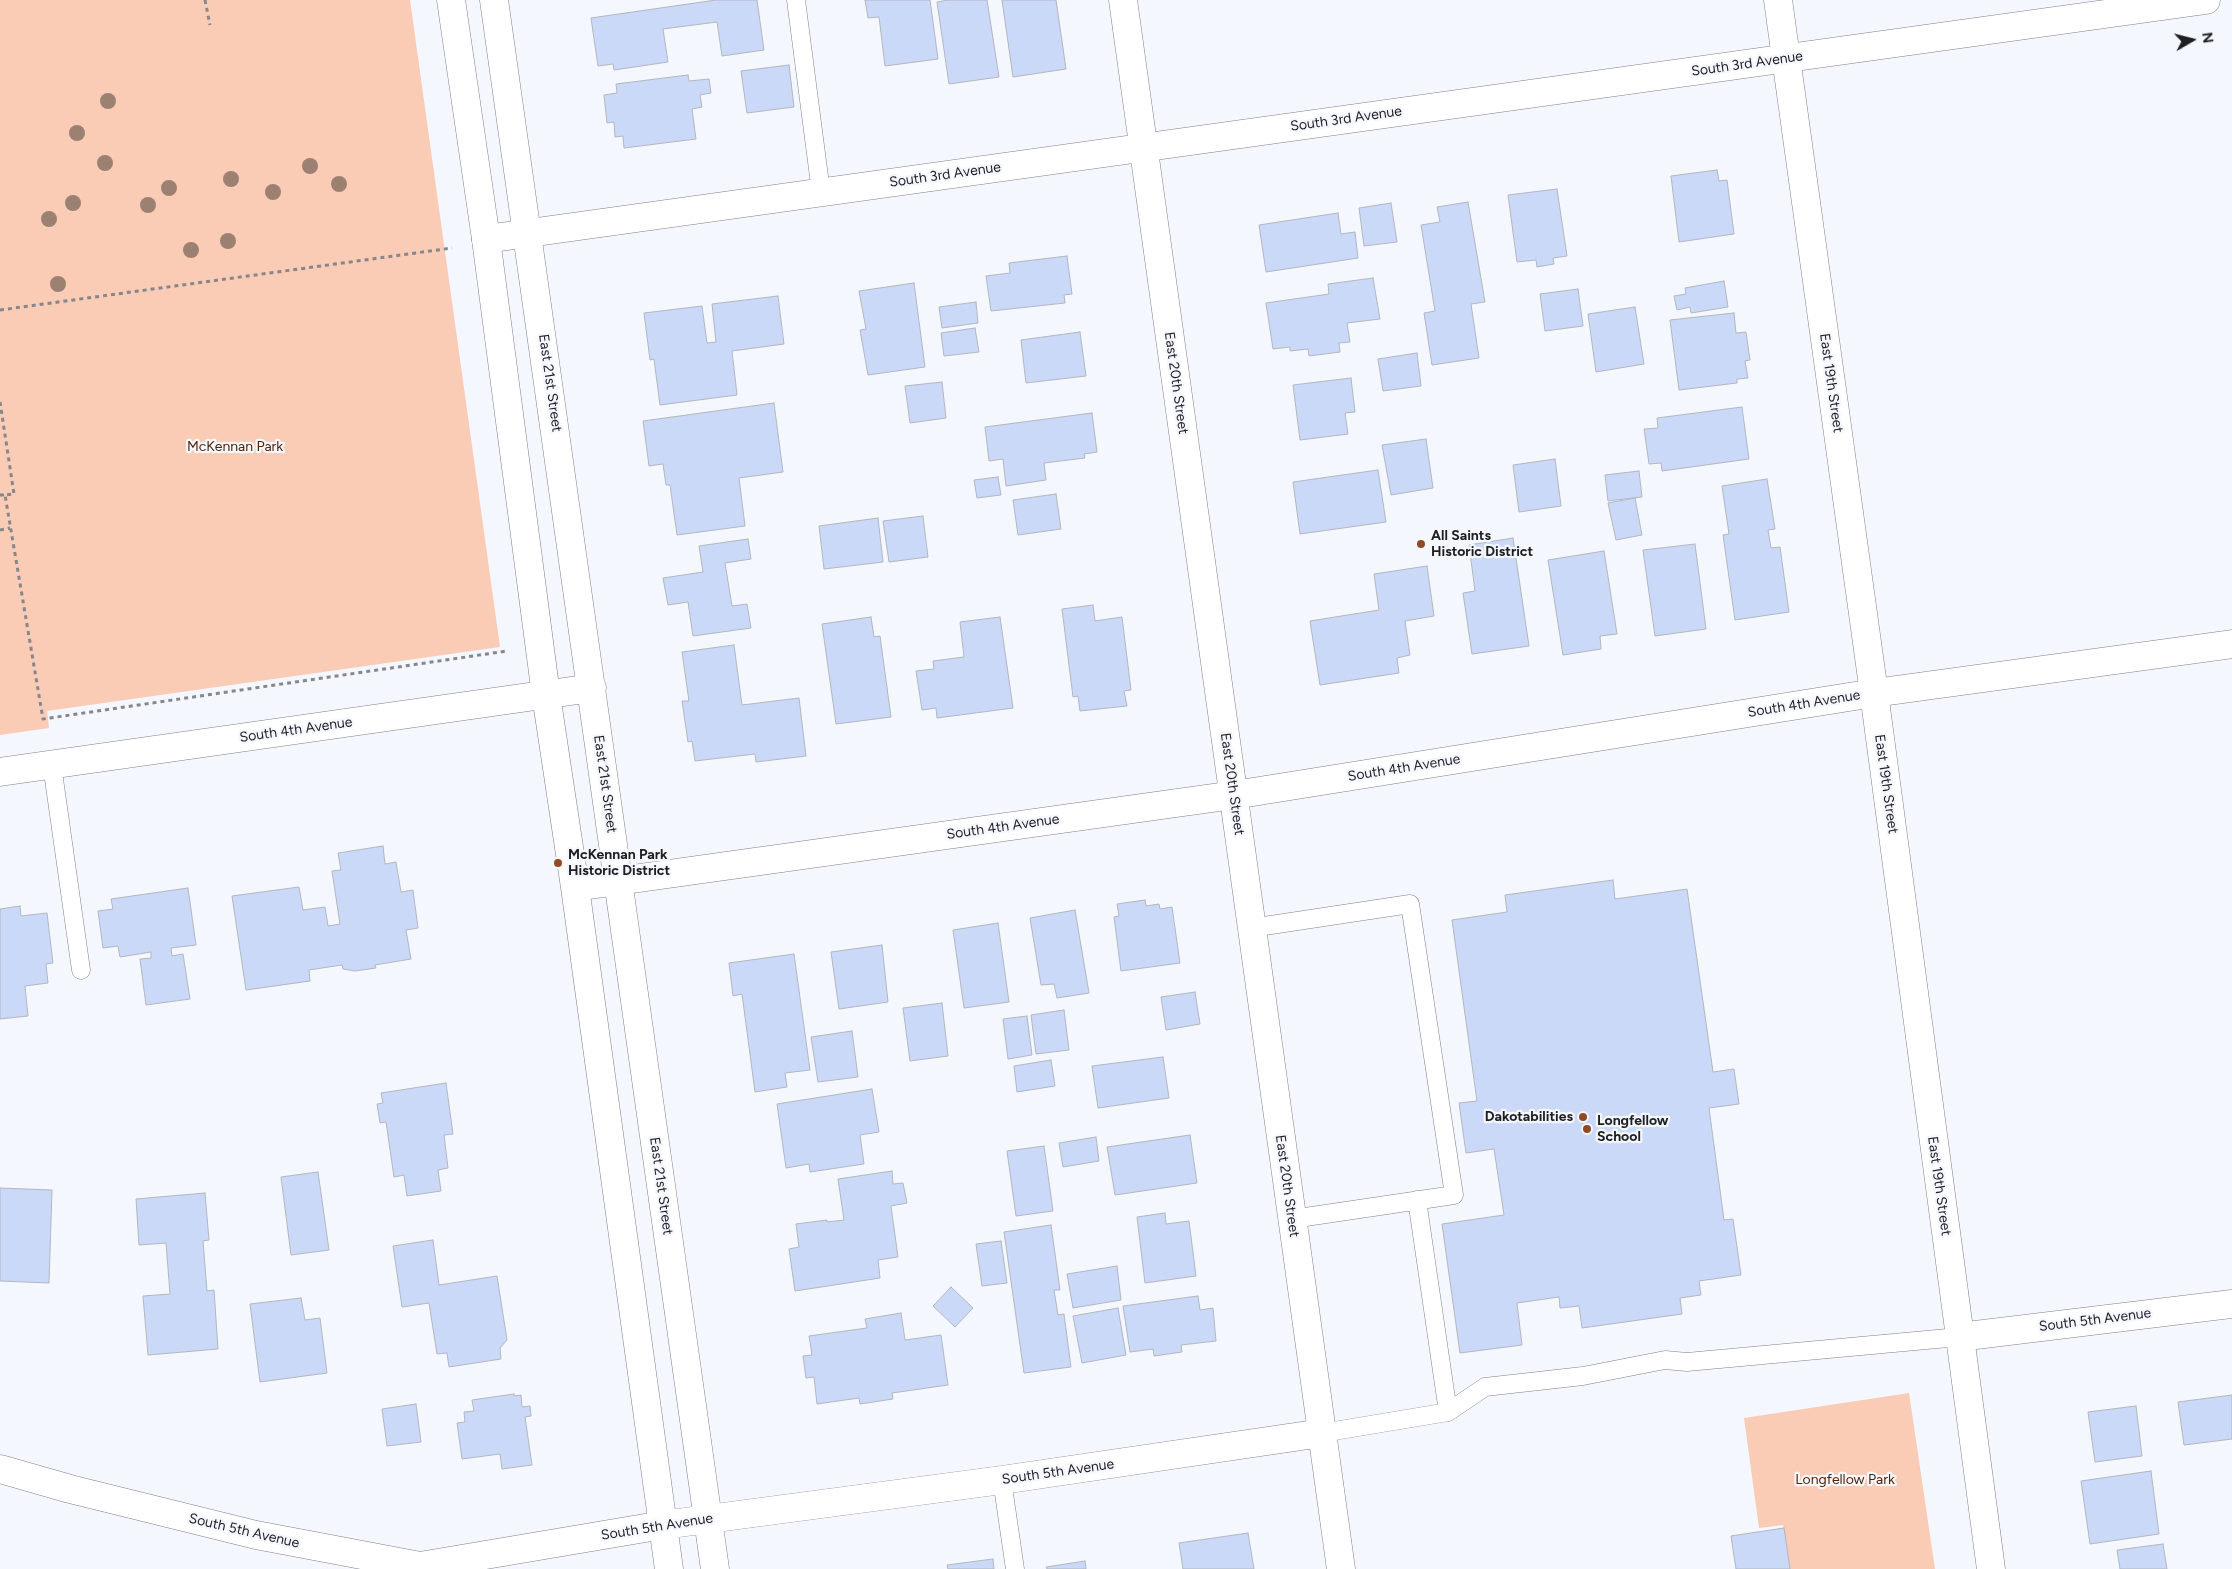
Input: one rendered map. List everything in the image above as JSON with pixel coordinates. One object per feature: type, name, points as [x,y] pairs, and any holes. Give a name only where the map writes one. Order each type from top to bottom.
[{"type":"street","points":[[452,0],[486,239],[546,695],[575,887],[669,1569]]},
{"type":"street","name":"East 21st Street","points":[[494,0],[715,1569]]},
{"type":"street","name":"East 20th Street","points":[[1123,0],[1341,1569]]},
{"type":"street","name":"East 19th Street","points":[[1778,0],[1874,692],[1991,1569]]},
{"type":"street","name":"South 3rd Avenue","points":[[486,239],[2206,0]]},
{"type":"street","name":"South 4th Avenue","points":[[575,887],[1234,795],[1874,692],[2232,644]]},
{"type":"street","name":"South 4th Avenue","points":[[0,772],[592,688]]},
{"type":"street","name":"South 5th Avenue","points":[[1959,1337],[2232,1304]]},
{"type":"street","name":"South 5th Avenue","points":[[0,1469],[70,1489],[256,1535],[418,1567],[663,1525],[1002,1480],[1322,1433]]},
{"type":"lane","points":[[796,0],[821,192]]},
{"type":"lane","points":[[52,765],[81,970]]},
{"type":"lane","points":[[1252,928],[1410,904],[1454,1195],[1292,1219]]},
{"type":"lane","points":[[1417,1200],[1448,1412]]},
{"type":"lane","points":[[1322,1433],[1448,1412],[1485,1387],[1583,1376],[1665,1360],[1687,1362],[1959,1337]]},
{"type":"lane","points":[[1002,1480],[1015,1569]]},
{"type":"path","points":[[205,0],[210,25]]},
{"type":"path","points":[[0,310],[452,248]]},
{"type":"path","points":[[0,402],[14,494],[0,495]]},
{"type":"path","points":[[5,495],[43,719],[507,651]]},
{"type":"path","points":[[0,530],[10,528]]},
{"type":"green space","name":"McKennan Park","points":[[0,0],[410,0],[500,647],[47,711],[49,728],[0,735]]},
{"type":"green space","name":"Longfellow Park","points":[[1909,1393],[1935,1569],[1789,1569],[1783,1525],[1759,1528],[1744,1418]]},
{"type":"building","points":[[716,0],[757,0],[764,50],[722,56],[717,22],[663,29],[668,62],[614,70],[613,64],[598,66],[591,18]]},
{"type":"building","points":[[865,0],[930,0],[938,59],[885,66],[879,17],[868,18]]},
{"type":"building","points":[[948,0],[987,0],[999,77],[949,84],[937,2]]},
{"type":"building","points":[[1002,0],[1056,0],[1066,69],[1013,77]]},
{"type":"building","points":[[789,65],[794,107],[747,113],[741,71]]},
{"type":"building","points":[[688,75],[689,81],[709,79],[711,93],[700,95],[702,107],[692,109],[696,139],[624,148],[623,136],[615,137],[614,122],[607,123],[604,95],[617,93],[616,84]]},
{"type":"building","points":[[1717,170],[1719,181],[1727,180],[1734,234],[1679,242],[1671,176]]},
{"type":"building","points":[[1557,189],[1567,256],[1553,258],[1554,264],[1537,267],[1536,260],[1517,262],[1508,195]]},
{"type":"building","points":[[1468,202],[1485,302],[1471,304],[1479,358],[1432,365],[1424,313],[1435,311],[1421,225],[1440,222],[1437,207]]},
{"type":"building","points":[[1391,203],[1397,242],[1364,246],[1359,208]]},
{"type":"building","points":[[1338,213],[1341,234],[1355,232],[1358,258],[1266,272],[1259,225]]},
{"type":"building","points":[[1067,256],[1072,294],[1064,295],[1065,303],[991,311],[986,276],[1010,273],[1009,263]]},
{"type":"building","points":[[1373,278],[1380,319],[1347,323],[1350,342],[1339,343],[1340,352],[1309,356],[1308,349],[1290,351],[1290,347],[1273,349],[1266,303],[1329,294],[1328,284]]},
{"type":"building","points":[[1724,281],[1728,307],[1691,313],[1690,307],[1677,310],[1674,296],[1686,294],[1685,288]]},
{"type":"building","points":[[914,283],[925,367],[868,375],[860,330],[866,329],[859,291]]},
{"type":"building","points":[[1578,289],[1583,326],[1545,331],[1540,294]]},
{"type":"building","points":[[778,296],[784,344],[732,351],[737,395],[660,405],[654,359],[650,360],[644,313],[702,306],[707,343],[716,342],[712,304]]},
{"type":"building","points":[[976,302],[978,323],[942,328],[939,307]]},
{"type":"building","points":[[1635,307],[1644,364],[1596,372],[1588,314]]},
{"type":"building","points":[[1734,313],[1736,333],[1746,332],[1750,360],[1745,361],[1748,378],[1737,379],[1737,383],[1679,390],[1670,320]]},
{"type":"building","points":[[975,328],[979,352],[944,356],[941,333]]},
{"type":"building","points":[[1080,332],[1086,376],[1026,383],[1021,340]]},
{"type":"building","points":[[1417,353],[1421,386],[1383,391],[1378,359]]},
{"type":"building","points":[[1351,378],[1355,412],[1345,413],[1348,434],[1300,440],[1293,385]]},
{"type":"building","points":[[942,382],[946,418],[910,423],[905,386]]},
{"type":"building","points":[[774,403],[783,472],[739,478],[745,526],[677,535],[670,485],[666,485],[663,464],[649,466],[643,421]]},
{"type":"building","points":[[1742,407],[1749,459],[1662,471],[1661,463],[1649,464],[1644,429],[1658,428],[1657,418]]},
{"type":"building","points":[[1092,413],[1097,452],[1084,454],[1085,458],[1044,463],[1046,480],[1006,486],[1003,459],[989,461],[985,427]]},
{"type":"building","points":[[1426,439],[1433,488],[1391,495],[1382,445]]},
{"type":"building","points":[[1555,459],[1561,506],[1519,512],[1513,465]]},
{"type":"building","points":[[1378,470],[1386,522],[1300,534],[1293,482]]},
{"type":"building","points":[[1639,471],[1642,497],[1608,501],[1605,475]]},
{"type":"building","points":[[998,477],[1001,495],[977,498],[974,480]]},
{"type":"building","points":[[1767,479],[1775,529],[1768,530],[1771,548],[1780,547],[1789,612],[1735,620],[1723,535],[1729,534],[1722,486]]},
{"type":"building","points":[[1056,494],[1061,529],[1018,535],[1013,500]]},
{"type":"building","points":[[1635,498],[1642,535],[1616,540],[1608,503]]},
{"type":"building","points":[[923,516],[928,557],[889,562],[883,521]]},
{"type":"building","points":[[878,518],[883,562],[824,569],[819,526]]},
{"type":"building","points":[[1513,538],[1529,646],[1472,654],[1463,593],[1475,591],[1469,545]]},
{"type":"building","points":[[748,539],[751,559],[725,563],[732,606],[747,604],[751,628],[693,636],[688,602],[668,605],[663,578],[703,572],[699,546]]},
{"type":"building","points":[[1695,544],[1706,629],[1655,636],[1643,550]]},
{"type":"building","points":[[1604,551],[1617,634],[1600,636],[1601,649],[1563,655],[1548,560]]},
{"type":"building","points":[[1427,566],[1434,616],[1405,621],[1410,655],[1397,658],[1399,673],[1320,685],[1310,621],[1379,610],[1374,574]]},
{"type":"building","points":[[1093,605],[1095,621],[1122,617],[1131,690],[1124,691],[1127,706],[1080,711],[1078,696],[1073,697],[1062,609]]},
{"type":"building","points":[[871,617],[874,637],[880,636],[891,717],[836,724],[822,624]]},
{"type":"building","points":[[1000,617],[1013,708],[937,718],[936,708],[922,710],[916,671],[934,669],[933,661],[964,657],[960,622]]},
{"type":"building","points":[[734,645],[742,705],[799,698],[806,756],[756,762],[755,754],[695,761],[692,741],[688,742],[682,701],[689,701],[682,652]]},
{"type":"building","points":[[383,846],[385,864],[396,862],[401,892],[413,890],[418,928],[406,930],[411,959],[375,965],[376,968],[355,971],[343,969],[342,965],[309,970],[310,981],[246,990],[232,896],[299,887],[303,910],[325,907],[328,926],[340,924],[332,871],[341,870],[338,853]]},
{"type":"building","name":"Longfellow School","points":[[1613,880],[1615,899],[1687,889],[1713,1072],[1734,1069],[1739,1104],[1709,1108],[1724,1220],[1733,1219],[1741,1275],[1699,1281],[1701,1295],[1680,1298],[1682,1314],[1582,1328],[1579,1306],[1560,1308],[1559,1297],[1517,1303],[1522,1345],[1460,1353],[1442,1224],[1504,1215],[1494,1149],[1466,1153],[1459,1103],[1477,1101],[1452,920],[1507,912],[1505,895]]},
{"type":"building","points":[[188,888],[196,945],[171,948],[172,956],[183,954],[190,999],[146,1005],[140,959],[151,958],[151,952],[120,957],[118,946],[103,948],[98,911],[113,909],[111,899]]},
{"type":"building","points":[[1145,900],[1146,906],[1159,904],[1160,909],[1172,907],[1180,963],[1121,971],[1114,917],[1119,916],[1117,904]]},
{"type":"building","points":[[20,906],[21,916],[47,913],[53,963],[46,964],[48,983],[25,986],[28,1016],[0,1019],[0,909]]},
{"type":"building","points":[[1075,910],[1089,993],[1057,998],[1054,984],[1041,985],[1030,918]]},
{"type":"building","points":[[998,923],[1009,1002],[964,1008],[953,930]]},
{"type":"building","points":[[882,945],[888,1002],[839,1009],[831,952]]},
{"type":"building","points":[[794,954],[810,1070],[785,1073],[787,1087],[755,1092],[742,994],[733,996],[729,963]]},
{"type":"building","points":[[1195,992],[1200,1024],[1166,1030],[1161,997]]},
{"type":"building","points":[[942,1003],[948,1056],[910,1061],[903,1008]]},
{"type":"building","points":[[1064,1010],[1069,1050],[1036,1054],[1031,1015]]},
{"type":"building","points":[[1027,1016],[1032,1055],[1008,1059],[1003,1019]]},
{"type":"building","points":[[852,1031],[858,1077],[818,1082],[811,1037]]},
{"type":"building","points":[[1163,1057],[1169,1098],[1098,1108],[1092,1066]]},
{"type":"building","points":[[1051,1060],[1055,1086],[1017,1092],[1014,1066]]},
{"type":"building","points":[[446,1083],[453,1134],[444,1135],[448,1168],[438,1170],[441,1191],[407,1196],[404,1175],[394,1177],[386,1122],[380,1123],[377,1104],[383,1103],[381,1093]]},
{"type":"building","points":[[872,1089],[879,1132],[860,1135],[864,1164],[810,1172],[809,1164],[786,1168],[777,1104]]},
{"type":"building","points":[[1190,1135],[1197,1183],[1115,1195],[1107,1147]]},
{"type":"building","points":[[1096,1137],[1099,1161],[1063,1167],[1059,1143]]},
{"type":"building","points":[[1044,1146],[1053,1211],[1016,1216],[1007,1151]]},
{"type":"building","points":[[892,1171],[893,1184],[903,1183],[907,1203],[891,1206],[898,1257],[878,1260],[880,1278],[795,1291],[789,1249],[799,1247],[796,1224],[844,1220],[838,1179]]},
{"type":"building","points":[[318,1172],[329,1250],[291,1255],[281,1177]]},
{"type":"building","points":[[0,1188],[52,1190],[49,1283],[0,1281]]},
{"type":"building","points":[[205,1193],[209,1240],[203,1241],[207,1291],[214,1290],[218,1349],[148,1355],[143,1296],[170,1294],[166,1243],[139,1245],[136,1199]]},
{"type":"building","points":[[1165,1213],[1166,1224],[1189,1221],[1196,1276],[1145,1283],[1137,1217]]},
{"type":"building","points":[[1051,1225],[1060,1290],[1054,1290],[1058,1315],[1064,1314],[1071,1367],[1024,1373],[1004,1232]]},
{"type":"building","points":[[433,1240],[439,1285],[497,1276],[507,1340],[500,1348],[501,1359],[449,1367],[447,1353],[437,1354],[429,1303],[402,1307],[393,1246]]},
{"type":"building","points":[[1001,1241],[1007,1283],[982,1286],[976,1244]]},
{"type":"building","points":[[1117,1266],[1121,1300],[1073,1308],[1067,1274]]},
{"type":"building","points":[[951,1287],[973,1308],[955,1327],[933,1306]]},
{"type":"building","points":[[1198,1296],[1200,1310],[1213,1308],[1216,1341],[1181,1345],[1182,1352],[1154,1356],[1153,1349],[1130,1352],[1123,1306]]},
{"type":"building","points":[[301,1298],[305,1320],[320,1318],[327,1373],[260,1382],[250,1304]]},
{"type":"building","points":[[1118,1308],[1126,1355],[1082,1363],[1073,1316]]},
{"type":"building","points":[[901,1313],[905,1340],[941,1335],[948,1385],[892,1393],[893,1399],[860,1404],[859,1398],[817,1404],[814,1377],[806,1378],[803,1356],[812,1355],[809,1336],[867,1328],[865,1319]]},
{"type":"building","points":[[514,1394],[514,1396],[521,1395],[522,1407],[530,1406],[531,1416],[525,1417],[532,1465],[502,1469],[500,1454],[462,1459],[457,1423],[465,1422],[464,1412],[474,1411],[472,1400]]},
{"type":"building","points":[[2232,1395],[2232,1439],[2184,1445],[2178,1402]]},
{"type":"building","points":[[416,1404],[421,1442],[387,1446],[382,1409]]},
{"type":"building","points":[[2136,1406],[2142,1456],[2095,1462],[2088,1412]]},
{"type":"building","points":[[2151,1471],[2159,1534],[2090,1544],[2081,1481]]},
{"type":"building","points":[[1784,1528],[1790,1569],[1736,1569],[1731,1536]]},
{"type":"building","points":[[1248,1533],[1254,1569],[1183,1569],[1179,1543]]},
{"type":"building","points":[[2163,1544],[2167,1569],[2120,1569],[2117,1550]]},
{"type":"building","points":[[993,1559],[994,1569],[948,1569],[947,1565]]},
{"type":"building","points":[[1085,1561],[1086,1569],[1047,1569],[1046,1567]]},
{"type":"place","name":"All Saints Historic District","points":[[1421,544]]},
{"type":"place","name":"McKennan Park Historic District","points":[[558,863]]},
{"type":"place","name":"Dakotabilities","points":[[1583,1117]]},
{"type":"place","name":"Longfellow School","points":[[1587,1129]]}]
